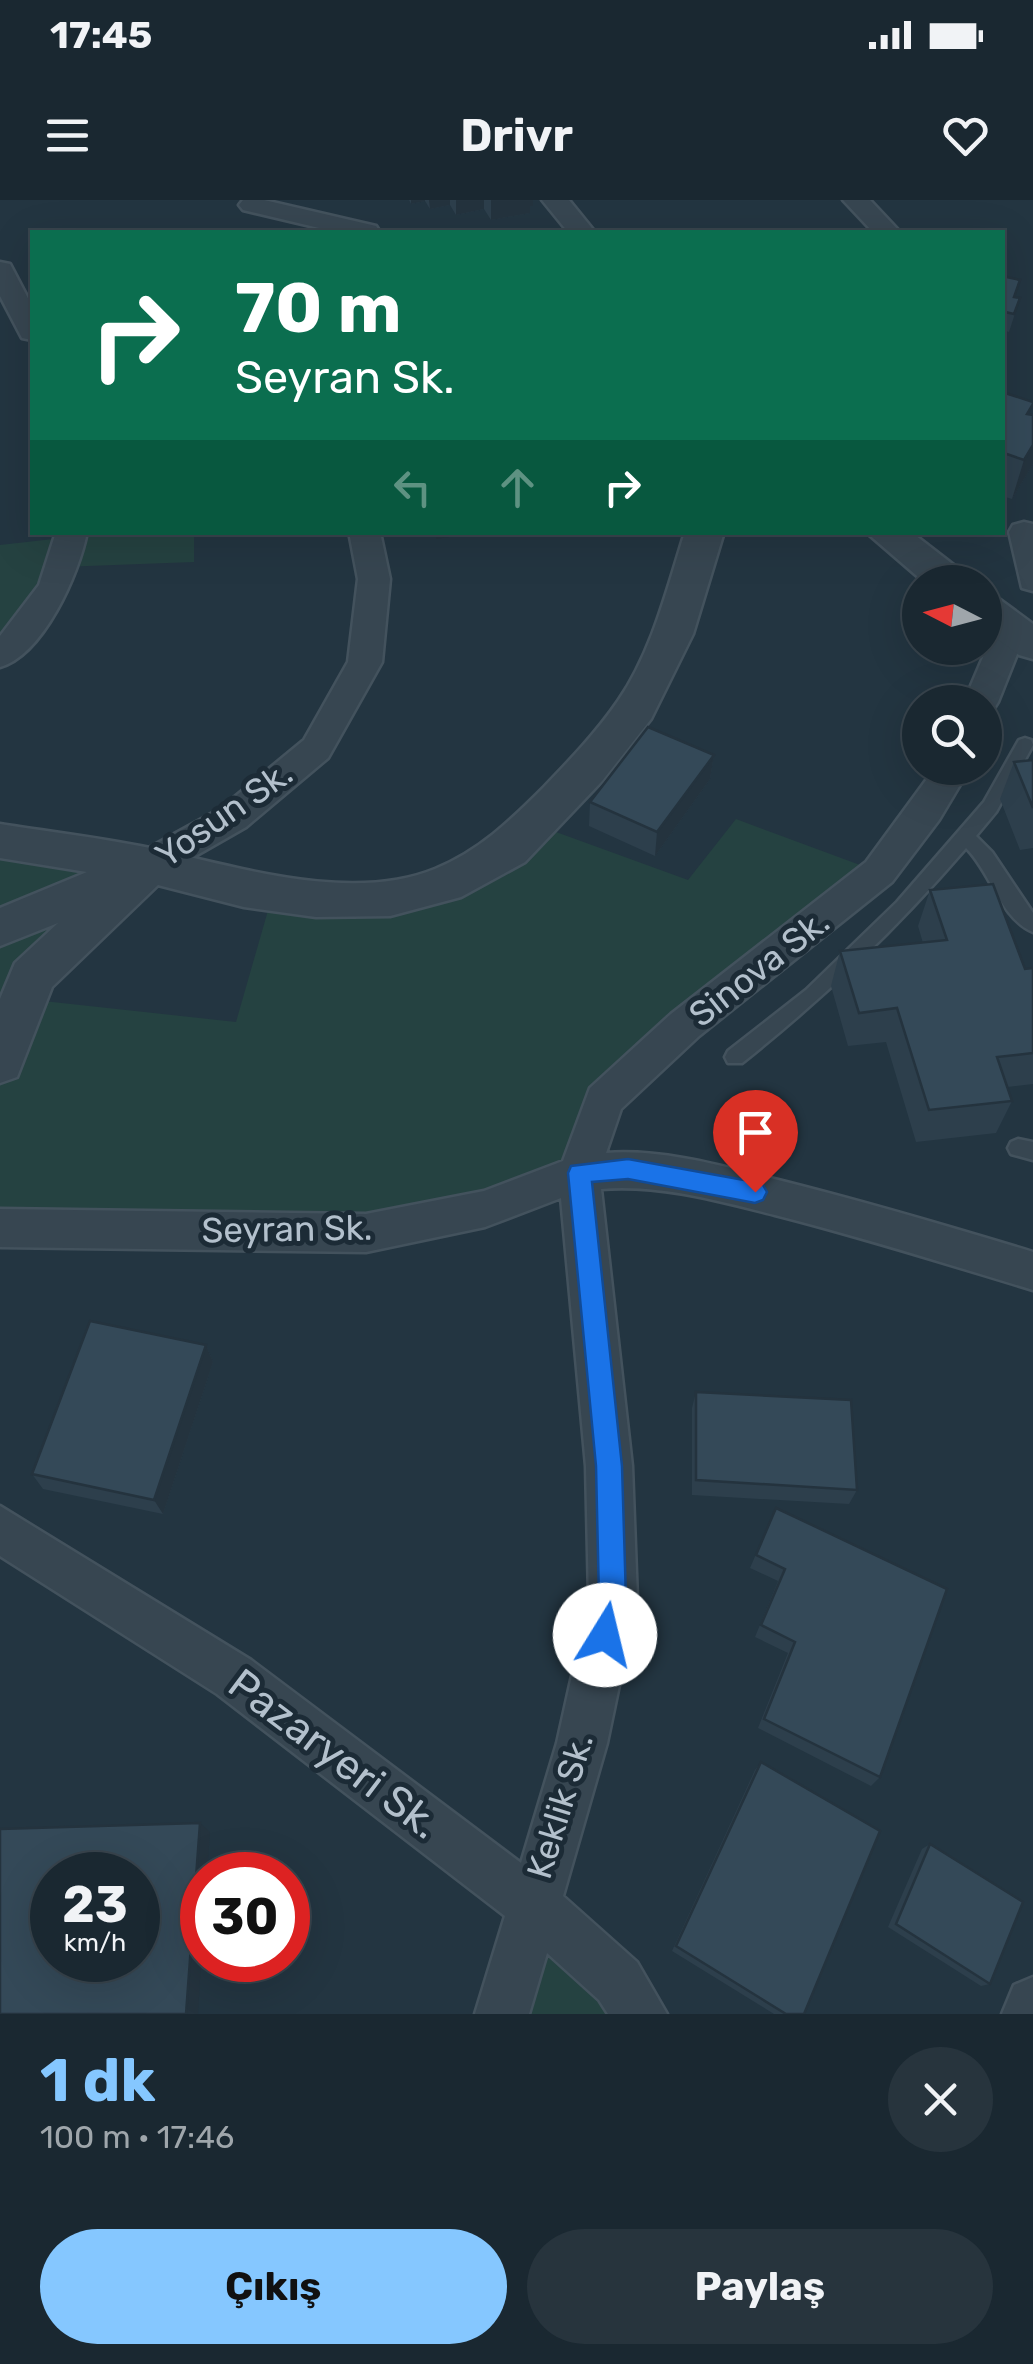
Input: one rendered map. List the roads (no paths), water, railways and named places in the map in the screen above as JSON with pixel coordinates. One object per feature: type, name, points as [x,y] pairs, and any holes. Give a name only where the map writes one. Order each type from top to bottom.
[{"type":"street","points":[[555,200],[580,230]]},
{"type":"street","points":[[856,200],[885,230]]},
{"type":"street","points":[[252,213],[355,230]]},
{"type":"street","points":[[0,270],[30,323]]},
{"type":"street","points":[[0,331],[30,327]]},
{"type":"street","points":[[1023,527],[1033,580]]},
{"type":"street","points":[[0,656],[28,629],[56,585],[71,535]]},
{"type":"street","name":"Yosun Sk.","points":[[0,1063],[32,977],[149,865],[233,818],[316,749],[365,662],[374,580],[365,535]]},
{"type":"street","points":[[373,535],[374,580]]},
{"type":"street","points":[[0,841],[149,865],[244,890],[316,899],[390,898],[446,884],[509,850],[587,770],[636,708],[673,634],[705,535]]},
{"type":"street","points":[[889,535],[928,565]]},
{"type":"street","points":[[988,685],[1007,636]]},
{"type":"street","name":"Sinova Sk.","points":[[579,1173],[604,1100],[685,1026],[880,872],[942,785]]},
{"type":"street","points":[[0,928],[149,865]]},
{"type":"street","name":"Seyran Sk.","points":[[0,1228],[366,1233],[485,1208],[579,1173],[628,1169],[722,1184],[854,1217],[1033,1271]]},
{"type":"street","name":"Keklik Sk.","points":[[502,2014],[531,1903],[582,1744],[612,1599],[609,1466],[579,1173]]},
{"type":"street","name":"Pazaryeri Sk.","points":[[0,1529],[234,1677],[531,1903],[618,1980],[640,2014]]},
{"type":"street","points":[[1029,2014],[1033,2004]]},
{"type":"lane","points":[[735,1057],[813,995],[904,907],[990,806],[1024,744]]},
{"type":"lane","points":[[966,837],[994,863],[1002,890],[1033,925]]}]
